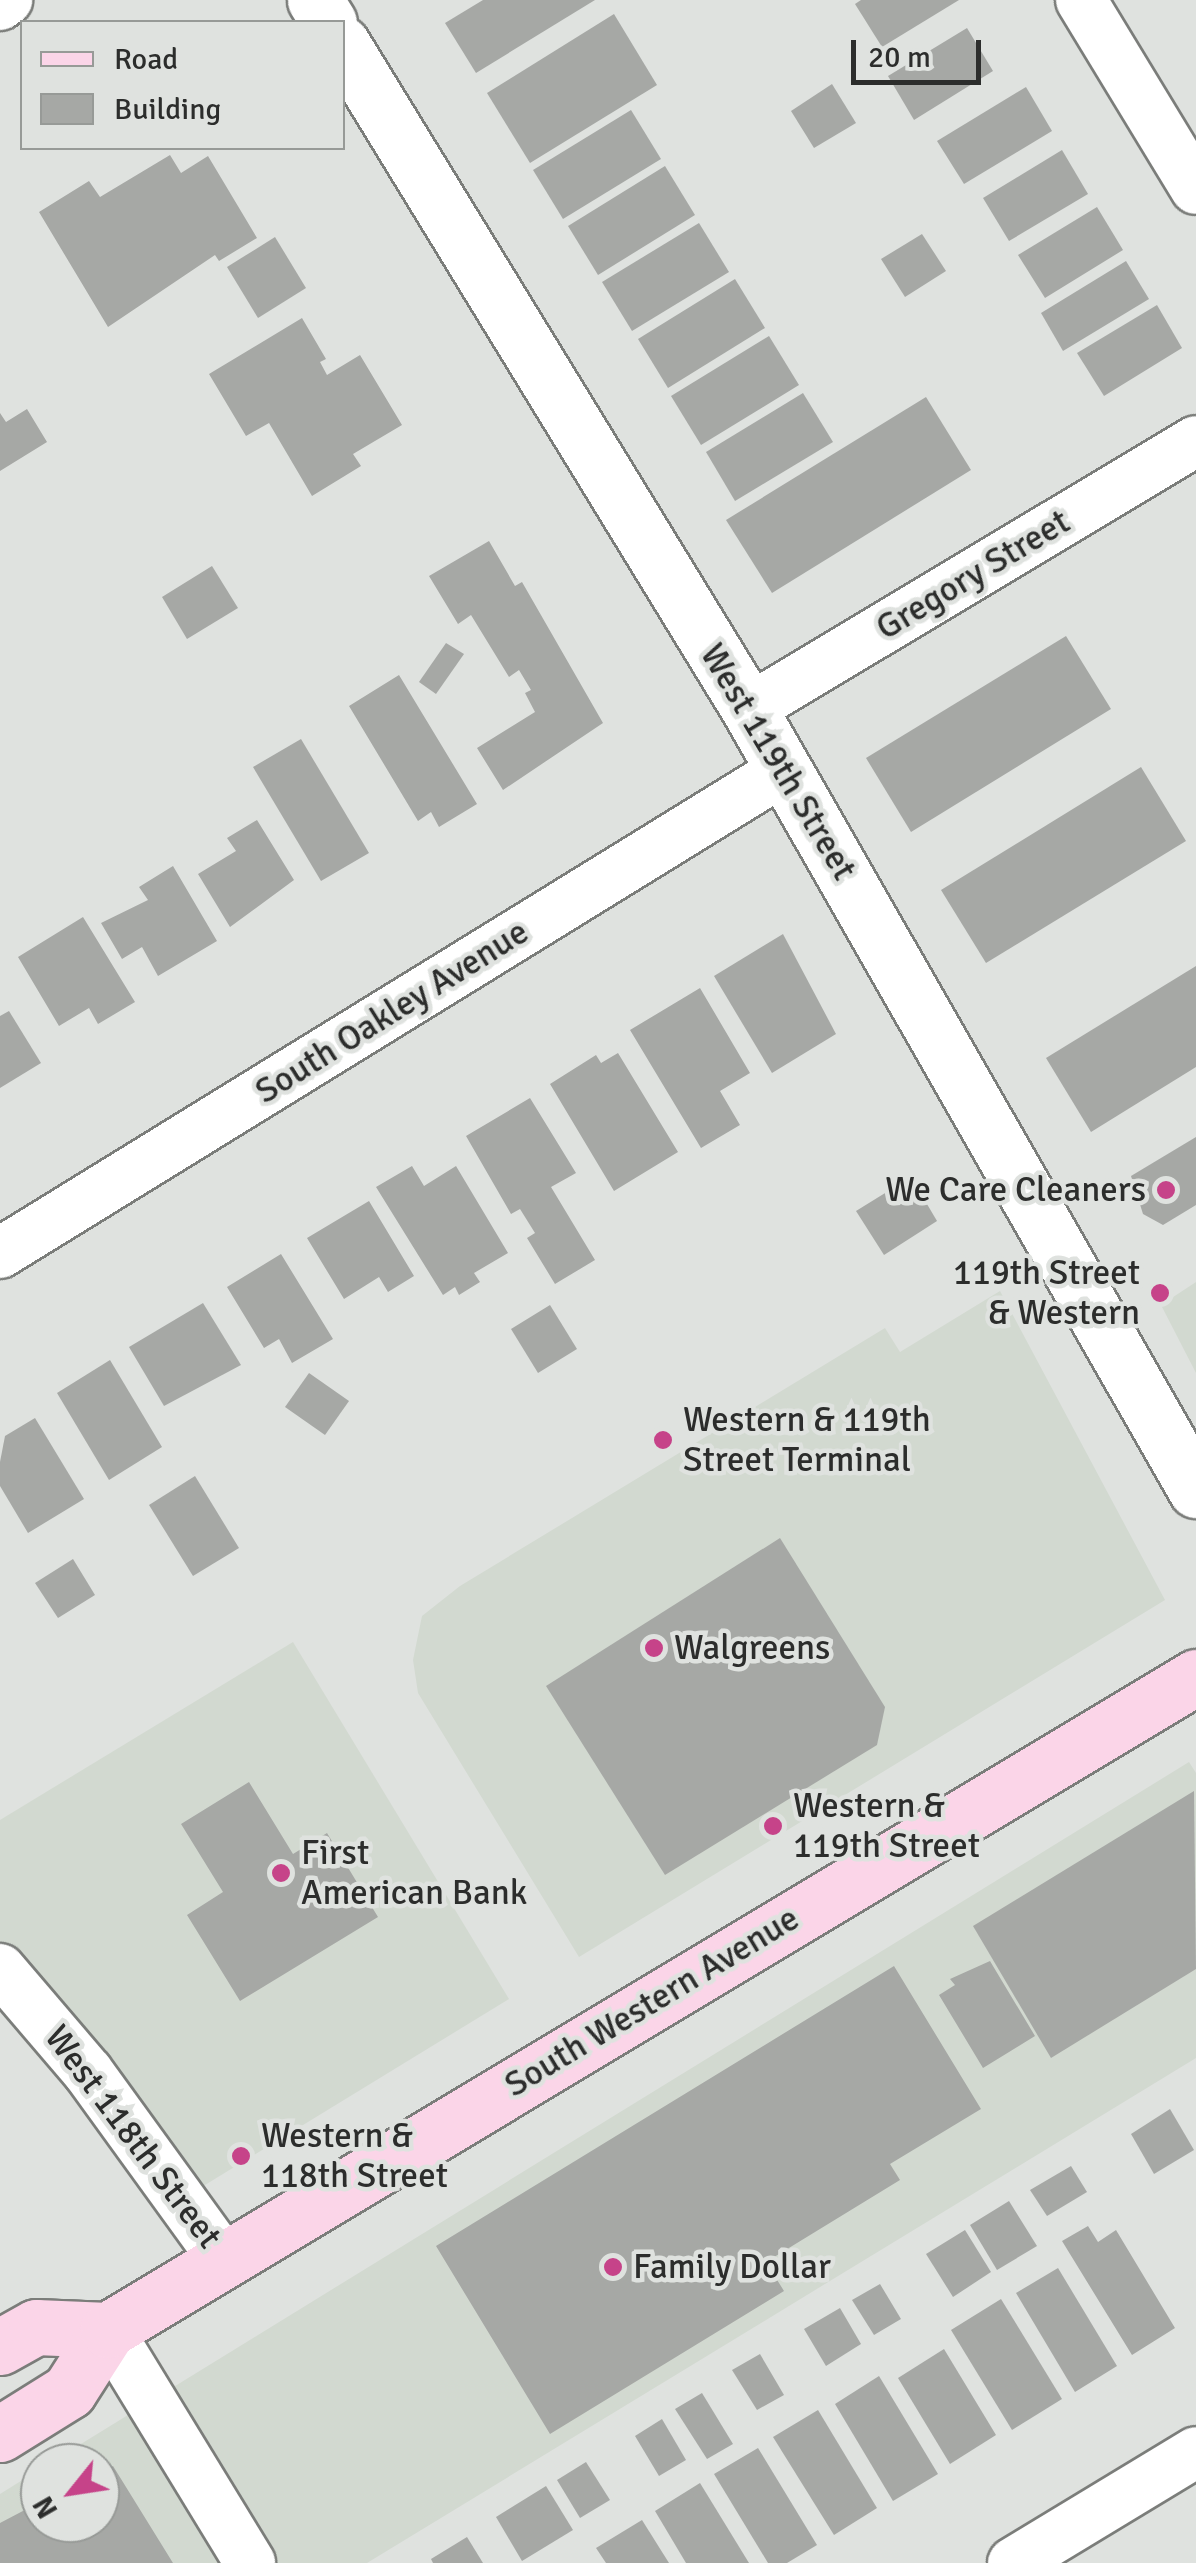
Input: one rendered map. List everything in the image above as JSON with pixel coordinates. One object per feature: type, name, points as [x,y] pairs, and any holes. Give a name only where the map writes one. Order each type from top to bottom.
[{"type":"main road","name":"South Western Avenue","points":[[0,2434],[70,2391],[108,2330],[1196,1677]]},
{"type":"main road","points":[[0,2347],[36,2327],[108,2330]]},
{"type":"street","points":[[0,5],[7,0]]},
{"type":"street","points":[[1081,0],[1196,189]]},
{"type":"street","name":"West 119th Street","points":[[345,49],[750,710],[1196,1490]]},
{"type":"street","name":"Gregory Street","points":[[750,710],[1196,441]]},
{"type":"street","name":"South Oakley Avenue","points":[[0,1254],[784,770]]},
{"type":"street","name":"West 118th Street","points":[[0,1968],[88,2072],[225,2260]]},
{"type":"street","points":[[108,2330],[250,2563]]},
{"type":"street","points":[[1013,2563],[1196,2452]]},
{"type":"shaded area","points":[[1196,1282],[1196,1373],[1161,1305]]},
{"type":"shaded area","points":[[1000,1291],[1165,1600],[579,1957],[418,1693],[413,1660],[422,1616],[460,1586],[885,1328],[900,1352]]},
{"type":"shaded area","points":[[293,1642],[509,1999],[187,2196],[0,1961],[0,1820]]},
{"type":"shaded area","points":[[1189,1762],[1196,1773],[1196,2058],[367,2563],[0,2563],[0,2494],[20,2482],[20,2543],[120,2543],[120,2443],[82,2443]]},
{"type":"building","points":[[483,0],[595,0],[476,73],[445,23]]},
{"type":"building","points":[[861,0],[959,0],[882,47],[855,4]]},
{"type":"building","points":[[614,14],[657,85],[530,163],[487,93]]},
{"type":"building","points":[[967,28],[993,71],[914,120],[888,76]]},
{"type":"building","points":[[832,84],[856,123],[814,148],[791,111]]},
{"type":"building","points":[[1026,87],[1052,131],[964,184],[937,141]]},
{"type":"building","points":[[631,110],[661,159],[563,219],[533,170]]},
{"type":"building","points":[[1062,150],[1088,194],[1009,241],[983,198]]},
{"type":"building","points":[[170,155],[181,173],[208,156],[257,238],[219,261],[215,255],[108,327],[39,212],[89,181],[100,197]]},
{"type":"building","points":[[665,166],[695,215],[598,275],[568,226]]},
{"type":"building","points":[[1097,207],[1123,250],[1045,298],[1018,255]]},
{"type":"building","points":[[699,223],[729,272],[632,331],[602,282]]},
{"type":"building","points":[[922,234],[946,271],[905,297],[881,259]]},
{"type":"building","points":[[275,237],[306,288],[258,318],[227,267]]},
{"type":"building","points":[[1126,261],[1149,299],[1063,351],[1041,313]]},
{"type":"building","points":[[735,279],[765,328],[668,388],[638,339]]},
{"type":"building","points":[[1157,305],[1182,348],[1104,396],[1077,353]]},
{"type":"building","points":[[302,318],[326,359],[320,362],[327,375],[360,355],[402,425],[353,454],[361,466],[312,496],[269,423],[246,436],[209,374]]},
{"type":"building","points":[[769,336],[799,385],[701,445],[671,396]]},
{"type":"building","points":[[803,393],[833,442],[735,501],[706,452]]},
{"type":"building","points":[[926,397],[971,470],[772,593],[726,520]]},
{"type":"building","points":[[27,409],[47,442],[0,471],[0,413],[6,422]]},
{"type":"building","points":[[489,541],[515,586],[522,582],[603,723],[503,790],[477,748],[535,712],[525,693],[531,690],[519,670],[509,677],[471,615],[458,624],[429,576]]},
{"type":"building","points":[[212,566],[238,608],[187,639],[162,597]]},
{"type":"building","points":[[1066,636],[1111,709],[911,832],[866,758]]},
{"type":"building","points":[[446,643],[464,654],[436,694],[419,682]]},
{"type":"building","points":[[399,675],[477,804],[439,827],[431,812],[418,821],[349,706]]},
{"type":"building","points":[[301,739],[369,853],[321,881],[253,767]]},
{"type":"building","points":[[1141,767],[1186,841],[986,963],[941,890]]},
{"type":"building","points":[[257,820],[294,880],[230,927],[198,874],[236,851],[227,838]]},
{"type":"building","points":[[173,866],[217,941],[158,976],[142,947],[122,959],[101,923],[148,900],[139,887]]},
{"type":"building","points":[[83,917],[135,1002],[98,1024],[89,1008],[59,1026],[18,957]]},
{"type":"building","points":[[783,934],[836,1034],[772,1073],[714,976]]},
{"type":"building","points":[[1196,966],[1196,1067],[1091,1132],[1046,1058]]},
{"type":"building","points":[[700,988],[750,1073],[720,1091],[740,1125],[701,1148],[630,1030]]},
{"type":"building","points":[[9,1011],[41,1063],[0,1088],[0,1016]]},
{"type":"building","points":[[618,1053],[678,1152],[614,1191],[550,1084],[596,1055],[601,1063]]},
{"type":"building","points":[[530,1098],[576,1173],[551,1187],[595,1260],[555,1284],[527,1238],[535,1233],[520,1209],[511,1214],[466,1136]]},
{"type":"building","name":"We Care Cleaners","points":[[1196,1137],[1196,1205],[1163,1225],[1143,1214],[1131,1176]]},
{"type":"building","points":[[412,1166],[424,1186],[456,1166],[508,1253],[474,1273],[480,1282],[459,1295],[455,1287],[443,1295],[376,1187]]},
{"type":"building","points":[[911,1177],[937,1221],[884,1255],[856,1211]]},
{"type":"building","points":[[369,1201],[414,1276],[388,1292],[379,1277],[344,1299],[307,1238]]},
{"type":"building","points":[[281,1254],[333,1339],[292,1363],[279,1339],[264,1348],[227,1287]]},
{"type":"building","points":[[203,1303],[241,1365],[164,1406],[129,1347]]},
{"type":"building","points":[[550,1305],[577,1349],[538,1373],[511,1329]]},
{"type":"building","points":[[110,1360],[162,1447],[109,1480],[57,1393]]},
{"type":"building","points":[[309,1373],[349,1401],[325,1435],[285,1407]]},
{"type":"building","points":[[35,1418],[84,1499],[28,1533],[0,1486],[0,1462],[5,1436]]},
{"type":"building","points":[[195,1476],[239,1548],[193,1576],[149,1505]]},
{"type":"building","name":"Walgreens","points":[[780,1538],[885,1707],[877,1745],[665,1875],[546,1686]]},
{"type":"building","points":[[73,1559],[95,1595],[58,1618],[35,1583]]},
{"type":"building","name":"First American Bank","points":[[249,1782],[293,1854],[327,1833],[378,1917],[240,2001],[187,1915],[223,1892],[181,1824]]},
{"type":"building","points":[[1194,1791],[1196,1969],[1051,2058],[973,1926]]},
{"type":"building","points":[[990,1961],[1035,2036],[983,2068],[939,1995],[955,1985],[950,1979]]},
{"type":"building","points":[[894,1966],[981,2109],[890,2164],[900,2180],[766,2262],[784,2291],[550,2434],[436,2246]]},
{"type":"building","points":[[1170,2109],[1194,2150],[1154,2174],[1131,2134]]},
{"type":"building","points":[[1071,2166],[1087,2192],[1047,2216],[1030,2190]]},
{"type":"building","points":[[1009,2201],[1037,2246],[997,2270],[970,2225]]},
{"type":"building","points":[[1088,2226],[1098,2242],[1116,2230],[1175,2328],[1132,2355],[1062,2241]]},
{"type":"building","points":[[965,2230],[991,2272],[953,2297],[926,2254]]},
{"type":"building","points":[[1058,2268],[1117,2366],[1075,2392],[1016,2293]]},
{"type":"building","points":[[880,2284],[901,2319],[874,2335],[852,2300]]},
{"type":"building","points":[[1001,2299],[1062,2399],[1012,2430],[951,2330]]},
{"type":"building","points":[[840,2308],[861,2344],[826,2366],[804,2329]]},
{"type":"building","points":[[944,2349],[996,2435],[950,2464],[898,2378]]},
{"type":"building","points":[[760,2354],[784,2395],[757,2410],[732,2370]]},
{"type":"building","points":[[879,2376],[938,2474],[893,2501],[835,2404]]},
{"type":"building","points":[[702,2393],[733,2444],[707,2459],[675,2409]]},
{"type":"building","points":[[818,2410],[877,2508],[834,2535],[773,2437]]},
{"type":"building","points":[[662,2419],[686,2460],[659,2476],[635,2436]]},
{"type":"building","points":[[758,2448],[817,2545],[787,2563],[768,2563],[714,2474]]},
{"type":"building","points":[[586,2462],[610,2500],[580,2518],[557,2480]]},
{"type":"building","points":[[120,2477],[173,2563],[0,2563],[0,2523],[20,2512],[20,2543],[120,2543]]},
{"type":"building","points":[[700,2483],[749,2563],[686,2563],[655,2511]]},
{"type":"building","points":[[546,2486],[573,2530],[522,2561],[496,2517]]},
{"type":"building","points":[[642,2520],[669,2563],[606,2563],[596,2548]]},
{"type":"building","points":[[467,2537],[483,2563],[433,2563],[431,2559]]},
{"type":"place","name":"We Care Cleaners","points":[[1166,1190]]},
{"type":"place","name":"119th Street & Western","points":[[1160,1293]]},
{"type":"place","name":"Western & 119th Street Terminal","points":[[663,1440]]},
{"type":"place","name":"Walgreens","points":[[654,1648]]},
{"type":"place","name":"Western & 119th Street","points":[[773,1826]]},
{"type":"place","name":"First American Bank","points":[[281,1873]]},
{"type":"place","name":"Western & 118th Street","points":[[241,2156]]},
{"type":"place","name":"Family Dollar","points":[[613,2267]]}]
